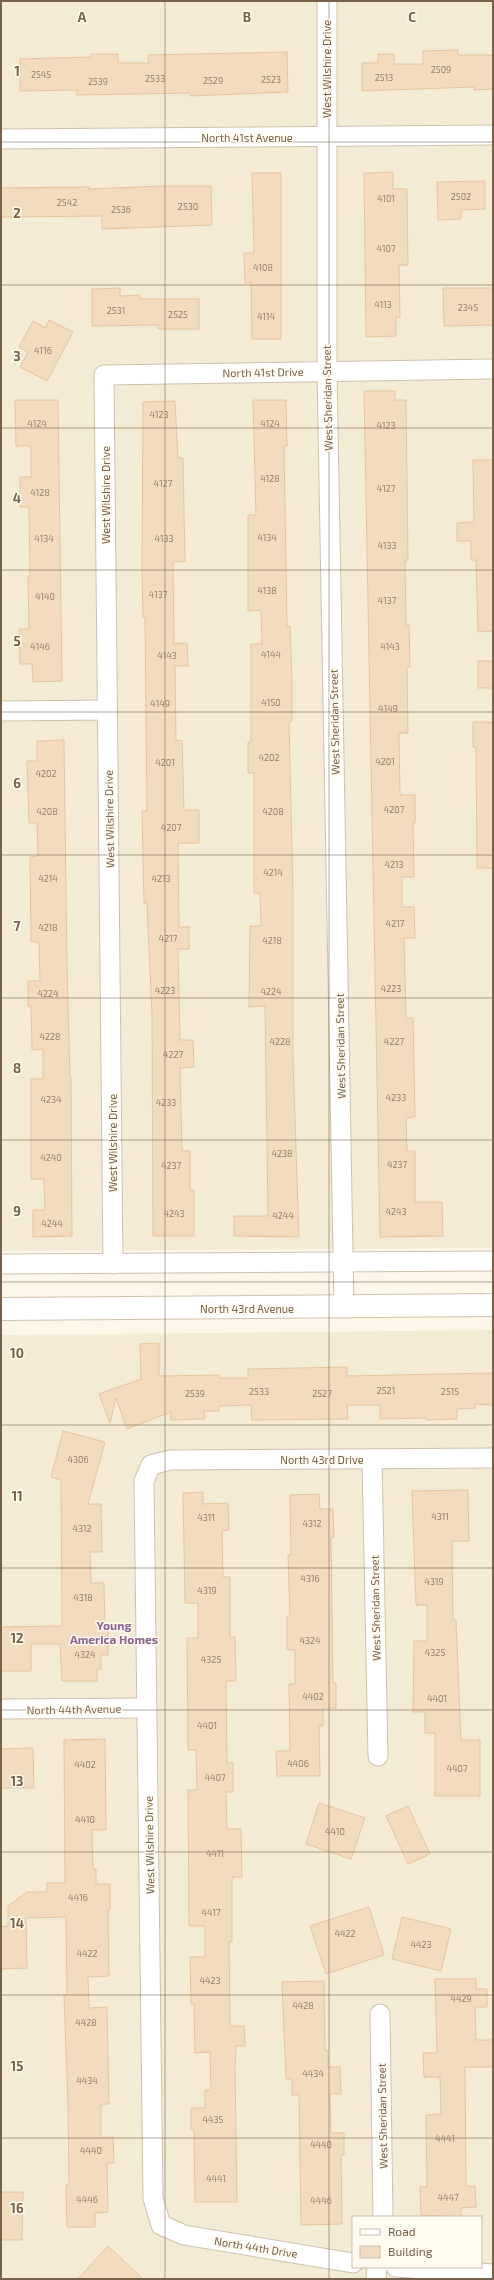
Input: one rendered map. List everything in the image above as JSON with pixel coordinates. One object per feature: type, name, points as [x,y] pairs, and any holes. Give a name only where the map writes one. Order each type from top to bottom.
[{"type":"main road","name":"North 43rd Avenue","points":[[1,1309],[344,1308],[493,1305]]},
{"type":"street","name":"West Wilshire Drive","points":[[326,1],[326,137]]},
{"type":"street","name":"North 41st Avenue","points":[[1,139],[493,135]]},
{"type":"street","name":"West Sheridan Street","points":[[326,137],[327,371],[344,1308]]},
{"type":"street","name":"North 41st Drive","points":[[104,374],[493,369]]},
{"type":"street","name":"West Wilshire Drive","points":[[104,374],[111,997],[112,1264]]},
{"type":"street","points":[[1,712],[107,710]]},
{"type":"street","points":[[1,1264],[493,1261]]},
{"type":"street","name":"North 43rd Drive","points":[[151,1465],[170,1460],[493,1458]]},
{"type":"street","name":"West Sheridan Street","points":[[372,1459],[378,1756]]},
{"type":"street","name":"West Wilshire Drive","points":[[151,1465],[144,1481],[154,2198],[161,2224]]},
{"type":"street","name":"North 44th Avenue","points":[[1,1709],[147,1708]]},
{"type":"street","name":"West Sheridan Street","points":[[380,2014],[383,2216]]},
{"type":"street","name":"North 44th Drive","points":[[161,2224],[184,2235],[352,2263]]},
{"type":"street","points":[[376,2279],[377,2268]]},
{"type":"street","points":[[410,2268],[493,2274]]},
{"type":"shaded area","points":[[1,1],[493,1],[493,1248],[1,1251]]},
{"type":"shaded area","points":[[493,1330],[493,2279],[1,2279],[1,1335]]},
{"type":"building","points":[[458,50],[458,55],[493,55],[493,89],[474,90],[474,87],[362,91],[362,63],[378,63],[378,54],[394,54],[394,64],[423,64],[423,51]]},
{"type":"building","points":[[287,52],[288,92],[190,96],[190,93],[77,95],[77,90],[20,91],[20,59],[91,57],[91,54],[118,54],[118,63],[149,63],[148,55]]},
{"type":"building","points":[[393,172],[393,189],[407,189],[408,265],[399,265],[400,317],[396,317],[396,336],[366,337],[364,173]]},
{"type":"building","points":[[252,173],[281,173],[281,339],[252,339],[251,282],[245,283],[244,253],[254,253]]},
{"type":"building","points":[[485,181],[485,209],[461,210],[461,219],[438,220],[437,182]]},
{"type":"building","points":[[211,186],[212,225],[102,229],[102,216],[1,217],[1,188],[89,187],[89,189]]},
{"type":"building","points":[[120,288],[120,296],[140,295],[140,299],[199,299],[199,329],[158,329],[158,325],[92,326],[92,289]]},
{"type":"building","points":[[443,288],[493,288],[493,325],[444,326]]},
{"type":"building","points":[[49,320],[73,332],[47,381],[20,367],[28,352],[19,347],[33,321],[45,328]]},
{"type":"building","points":[[364,391],[395,391],[395,400],[406,400],[408,560],[405,560],[406,625],[409,625],[410,667],[407,667],[408,733],[399,733],[400,795],[415,795],[415,823],[413,823],[414,877],[402,877],[402,907],[414,907],[415,938],[404,938],[406,1018],[413,1018],[415,1117],[406,1118],[407,1151],[415,1151],[415,1202],[442,1202],[443,1236],[380,1237]]},
{"type":"building","points":[[15,400],[58,400],[62,681],[33,682],[32,664],[20,664],[19,629],[29,629],[28,576],[30,576],[29,507],[20,507],[20,477],[31,477],[31,446],[16,446]]},
{"type":"building","points":[[253,400],[286,400],[287,446],[284,446],[287,626],[290,626],[292,682],[292,721],[289,721],[293,892],[293,1060],[299,1237],[234,1236],[234,1216],[268,1216],[265,1006],[249,1007],[250,926],[261,926],[260,893],[254,893],[254,773],[248,773],[248,742],[251,742],[251,644],[262,644],[261,610],[248,611],[248,515],[256,515]]},
{"type":"building","points":[[175,401],[178,458],[183,458],[185,561],[173,562],[174,644],[187,643],[188,666],[175,666],[176,741],[182,740],[184,810],[199,810],[199,843],[178,843],[179,927],[189,927],[189,949],[178,949],[180,1040],[193,1040],[194,1067],[180,1068],[182,1151],[190,1151],[190,1190],[194,1190],[194,1236],[153,1236],[152,1015],[147,903],[144,903],[142,811],[147,811],[145,617],[143,617],[142,572],[143,402]]},
{"type":"building","points":[[473,460],[493,460],[493,631],[478,632],[476,560],[471,560],[471,541],[457,541],[457,523],[474,522]]},
{"type":"building","points":[[478,661],[493,661],[493,688],[478,688]]},
{"type":"building","points":[[473,722],[493,722],[493,868],[477,868],[476,747],[473,747]]},
{"type":"building","points":[[64,740],[67,966],[71,1078],[72,1236],[33,1237],[33,1210],[45,1210],[44,1179],[31,1179],[31,1079],[43,1079],[43,1049],[32,1050],[31,1006],[28,1006],[28,981],[40,981],[39,942],[31,942],[30,857],[38,856],[37,823],[29,823],[27,761],[37,761],[37,741]]},
{"type":"building","points":[[159,1343],[159,1376],[219,1375],[219,1378],[248,1378],[248,1369],[347,1367],[347,1376],[493,1373],[493,1405],[475,1404],[475,1408],[457,1409],[457,1419],[426,1420],[426,1418],[380,1419],[380,1405],[347,1405],[348,1419],[252,1420],[251,1405],[219,1406],[219,1411],[204,1411],[205,1419],[171,1420],[171,1412],[127,1429],[116,1398],[110,1423],[99,1394],[141,1379],[140,1344]]},
{"type":"building","points":[[63,1431],[105,1442],[88,1504],[101,1504],[102,1552],[90,1552],[91,1583],[104,1583],[105,1628],[108,1628],[108,1655],[101,1655],[101,1669],[97,1669],[97,1681],[62,1681],[60,1644],[31,1644],[31,1671],[1,1671],[1,1627],[62,1626],[61,1480],[51,1477]]},
{"type":"building","points":[[468,1490],[469,1541],[452,1541],[453,1620],[456,1620],[461,1740],[480,1740],[480,1796],[435,1796],[435,1733],[425,1733],[425,1712],[413,1712],[414,1641],[427,1641],[427,1605],[416,1605],[412,1491]]},
{"type":"building","points":[[203,1492],[203,1504],[228,1503],[229,1530],[222,1531],[223,1577],[230,1577],[230,1637],[235,1637],[236,1681],[226,1681],[227,1763],[233,1763],[233,1792],[226,1792],[227,1829],[241,1829],[242,1877],[232,1877],[232,1942],[229,1942],[230,2026],[244,2026],[245,2046],[236,2046],[237,2202],[195,2202],[194,2130],[191,2130],[191,2108],[205,2108],[205,2090],[211,2090],[210,2052],[195,2053],[194,2004],[191,2004],[190,1957],[205,1957],[205,1926],[189,1926],[188,1790],[197,1790],[196,1750],[188,1750],[187,1638],[198,1638],[198,1603],[185,1603],[183,1493]]},
{"type":"building","points":[[319,1494],[320,1509],[333,1509],[334,1537],[331,1537],[333,1683],[336,1683],[336,1708],[323,1708],[323,1726],[319,1726],[320,1776],[277,1776],[276,1751],[290,1751],[289,1684],[295,1684],[295,1650],[287,1650],[287,1616],[290,1616],[288,1555],[291,1555],[290,1495]]},
{"type":"building","points":[[105,1739],[106,1830],[92,1830],[93,1869],[96,1869],[96,1884],[110,1884],[110,1910],[108,1910],[109,1976],[88,1977],[89,2008],[107,2007],[109,2104],[101,2104],[101,2138],[113,2137],[114,2163],[107,2163],[108,2212],[95,2213],[95,2227],[67,2227],[66,2185],[69,2185],[68,2104],[64,1995],[67,1995],[66,1917],[26,1918],[27,1968],[1,1969],[1,1927],[8,1926],[8,1906],[27,1892],[47,1892],[47,1883],[65,1883],[64,1740]]},
{"type":"building","points":[[33,1748],[34,1788],[1,1788],[1,1749]]},
{"type":"building","points":[[319,1803],[365,1818],[351,1859],[306,1844]]},
{"type":"building","points":[[408,1806],[430,1854],[408,1864],[386,1816]]},
{"type":"building","points":[[369,1907],[384,1955],[326,1974],[310,1926]]},
{"type":"building","points":[[402,1917],[451,1929],[441,1971],[392,1959]]},
{"type":"building","points":[[435,1979],[476,1979],[476,1989],[487,1989],[487,2007],[475,2007],[476,2040],[493,2040],[493,2067],[465,2067],[466,2186],[475,2186],[476,2207],[461,2208],[461,2216],[421,2215],[420,2187],[427,2187],[426,2115],[441,2114],[440,2077],[424,2077],[423,2053],[437,2053]]},
{"type":"building","points":[[324,1981],[325,2050],[328,2050],[328,2067],[340,2067],[341,2094],[330,2094],[331,2133],[344,2133],[344,2155],[341,2155],[342,2224],[301,2225],[299,2095],[292,2095],[292,2079],[286,2079],[282,1982]]},
{"type":"building","points":[[1,2192],[23,2192],[22,2240],[1,2240]]},
{"type":"building","points":[[108,2246],[143,2279],[78,2279]]},
{"type":"district","name":"Young America Homes","points":[[114,1632]]}]
